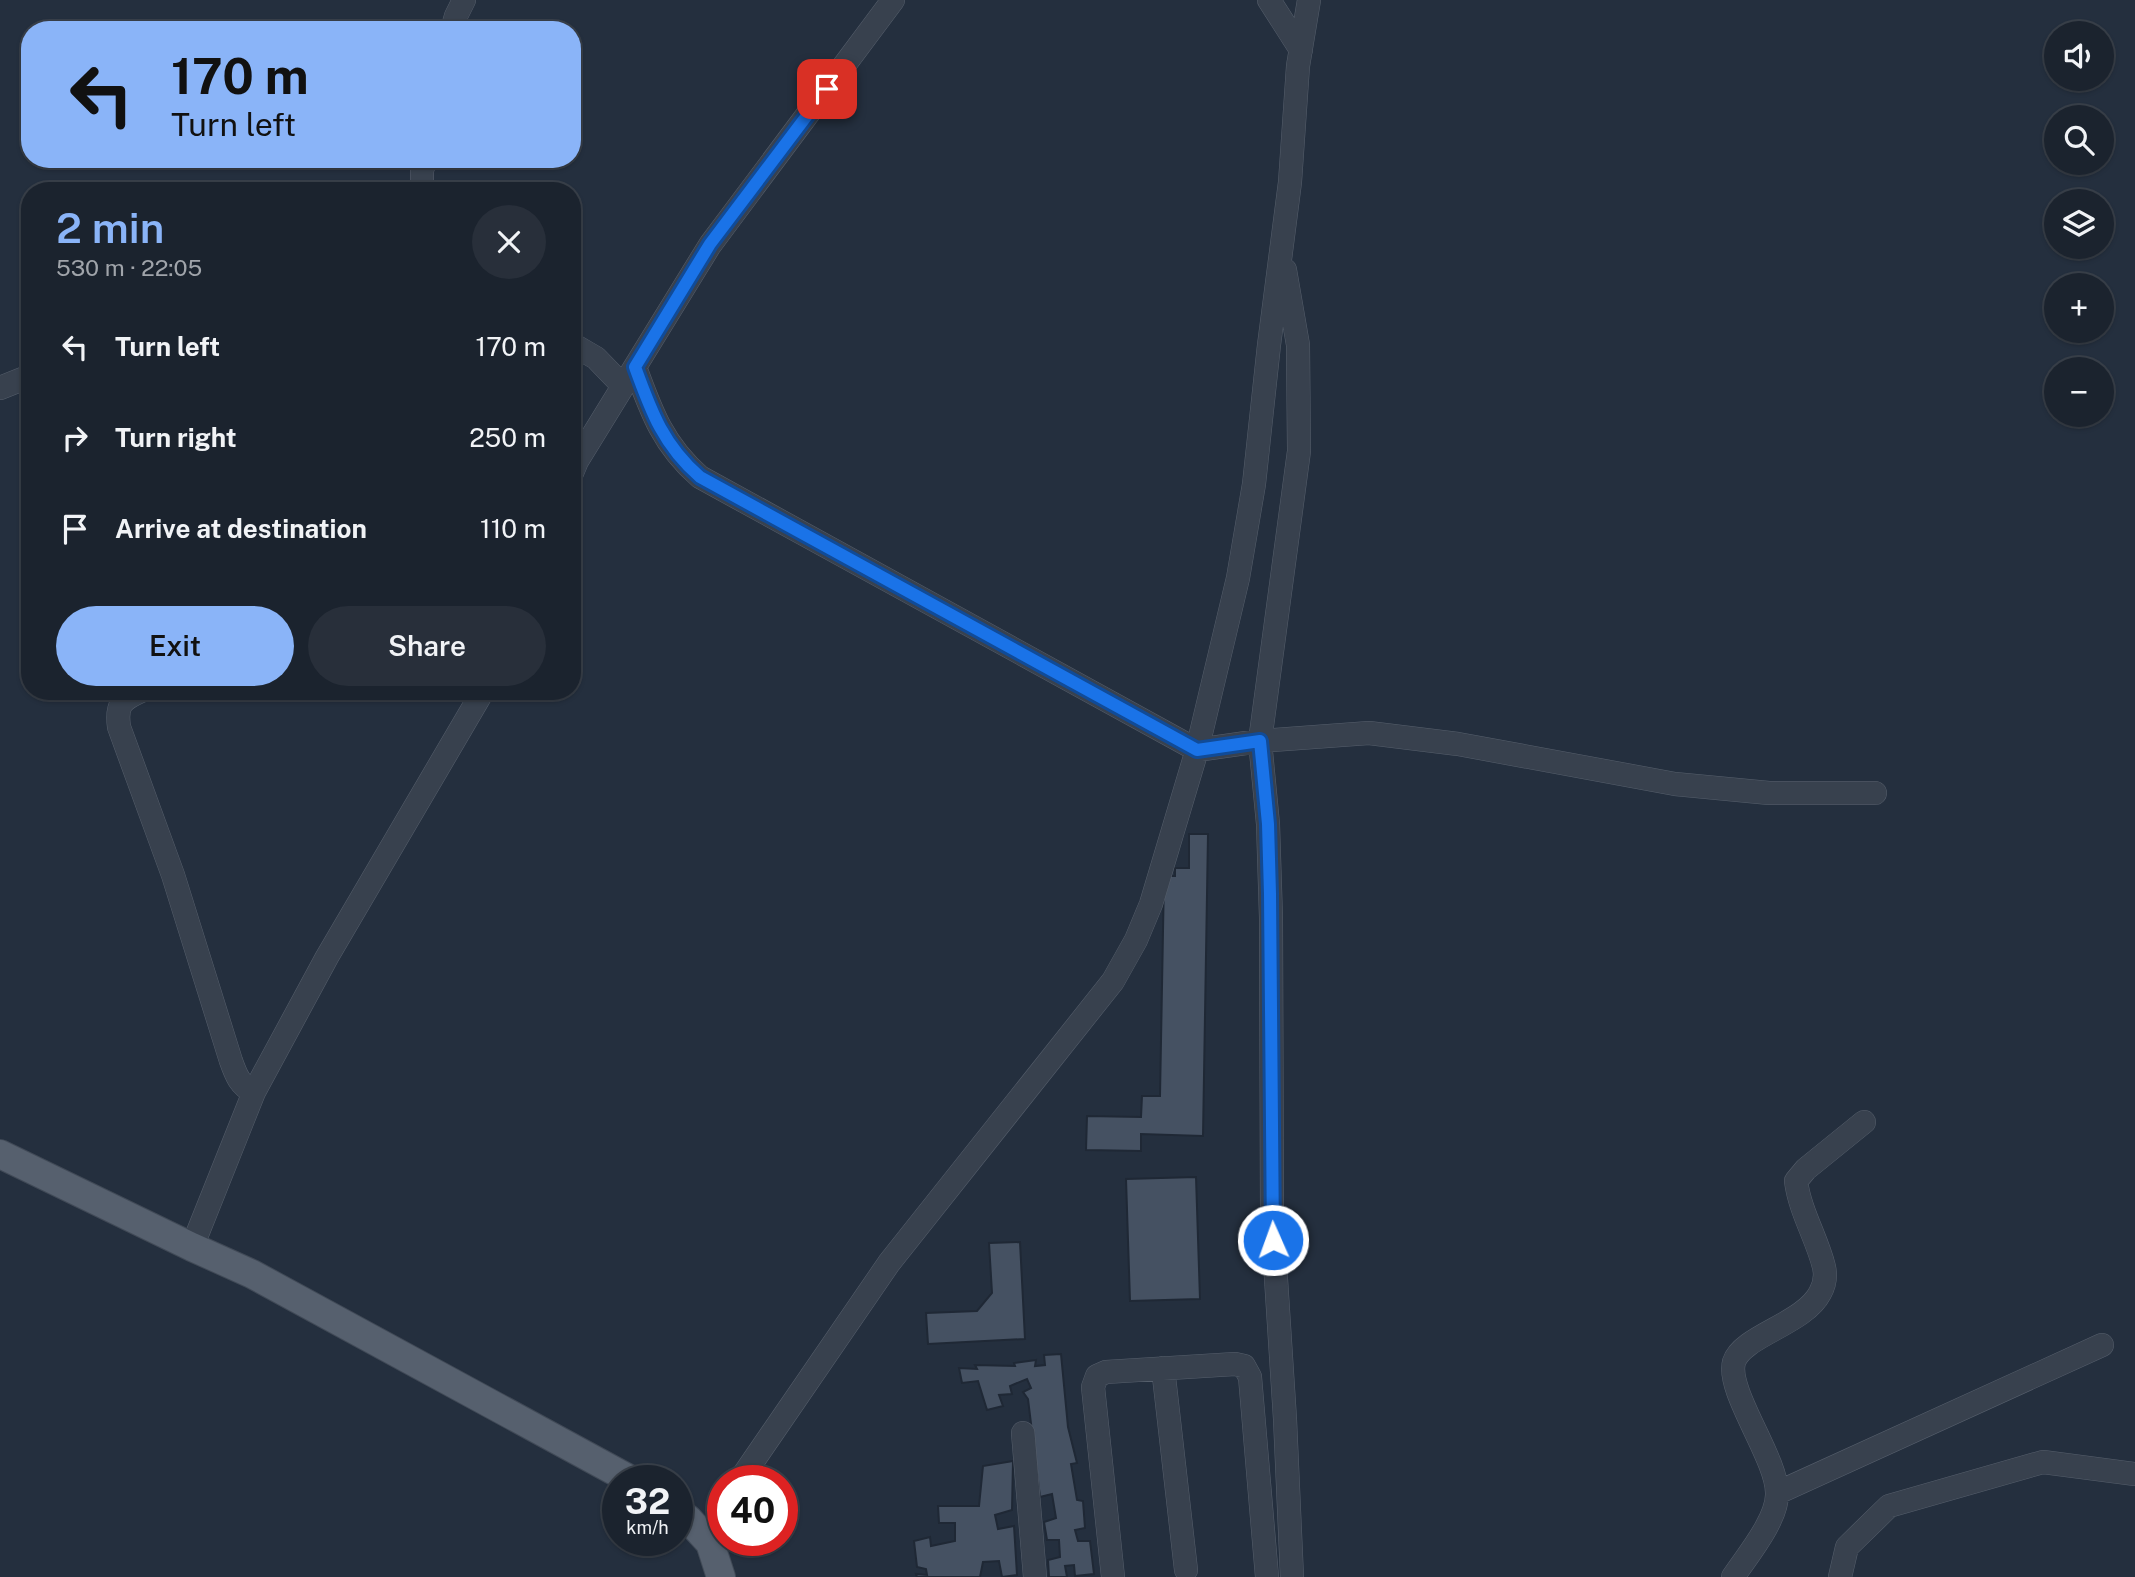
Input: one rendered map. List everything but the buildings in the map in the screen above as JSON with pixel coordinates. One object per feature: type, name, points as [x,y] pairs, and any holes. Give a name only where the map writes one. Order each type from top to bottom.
[{"type":"main road","points":[[0,1154],[192,1248],[252,1274],[603,1465]]},
{"type":"main road","points":[[693,1524],[707,1540]]},
{"type":"main road","points":[[714,1556],[721,1577]]},
{"type":"street","points":[[455,21],[464,0]]},
{"type":"street","points":[[581,456],[710,244],[893,0]]},
{"type":"street","points":[[1269,0],[1301,50]]},
{"type":"street","points":[[750,1465],[889,1263],[1112,981],[1136,940],[1151,904],[1197,750],[1245,538],[1254,484],[1290,183],[1301,50],[1309,0]]},
{"type":"street","points":[[1281,246],[1298,345],[1299,451],[1260,741],[1268,824],[1271,931],[1272,1216],[1292,1577]]},
{"type":"street","points":[[581,349],[629,377],[681,461],[700,477],[1197,750],[1260,741],[1369,733],[1458,744],[1675,784],[1769,793],[1875,793]]},
{"type":"street","points":[[0,388],[21,380]]},
{"type":"street","points":[[125,700],[120,705],[119,727],[173,875],[231,1061],[245,1088],[254,1092]]},
{"type":"street","points":[[192,1248],[254,1092],[327,957],[478,700]]},
{"type":"street","points":[[1733,1577],[1773,1514],[1777,1493],[1769,1461],[1742,1402],[1734,1376],[1734,1361],[1745,1347],[1800,1316],[1818,1297],[1824,1286],[1825,1269],[1798,1199],[1796,1181],[1806,1169],[1864,1122]]},
{"type":"street","points":[[1777,1493],[2102,1345]]},
{"type":"street","points":[[1113,1577],[1093,1387],[1097,1376],[1107,1372],[1235,1364],[1244,1366],[1250,1377],[1266,1577]]},
{"type":"street","points":[[1163,1368],[1186,1570]]},
{"type":"street","points":[[1023,1433],[1035,1577]]},
{"type":"street","points":[[1840,1577],[1847,1547],[1889,1506],[2043,1462],[2135,1475]]},
{"type":"route","points":[[827,89],[710,244],[635,367],[652,415],[681,461],[700,477],[1197,750],[1260,741],[1268,824],[1270,894],[1273,1240]]}]
